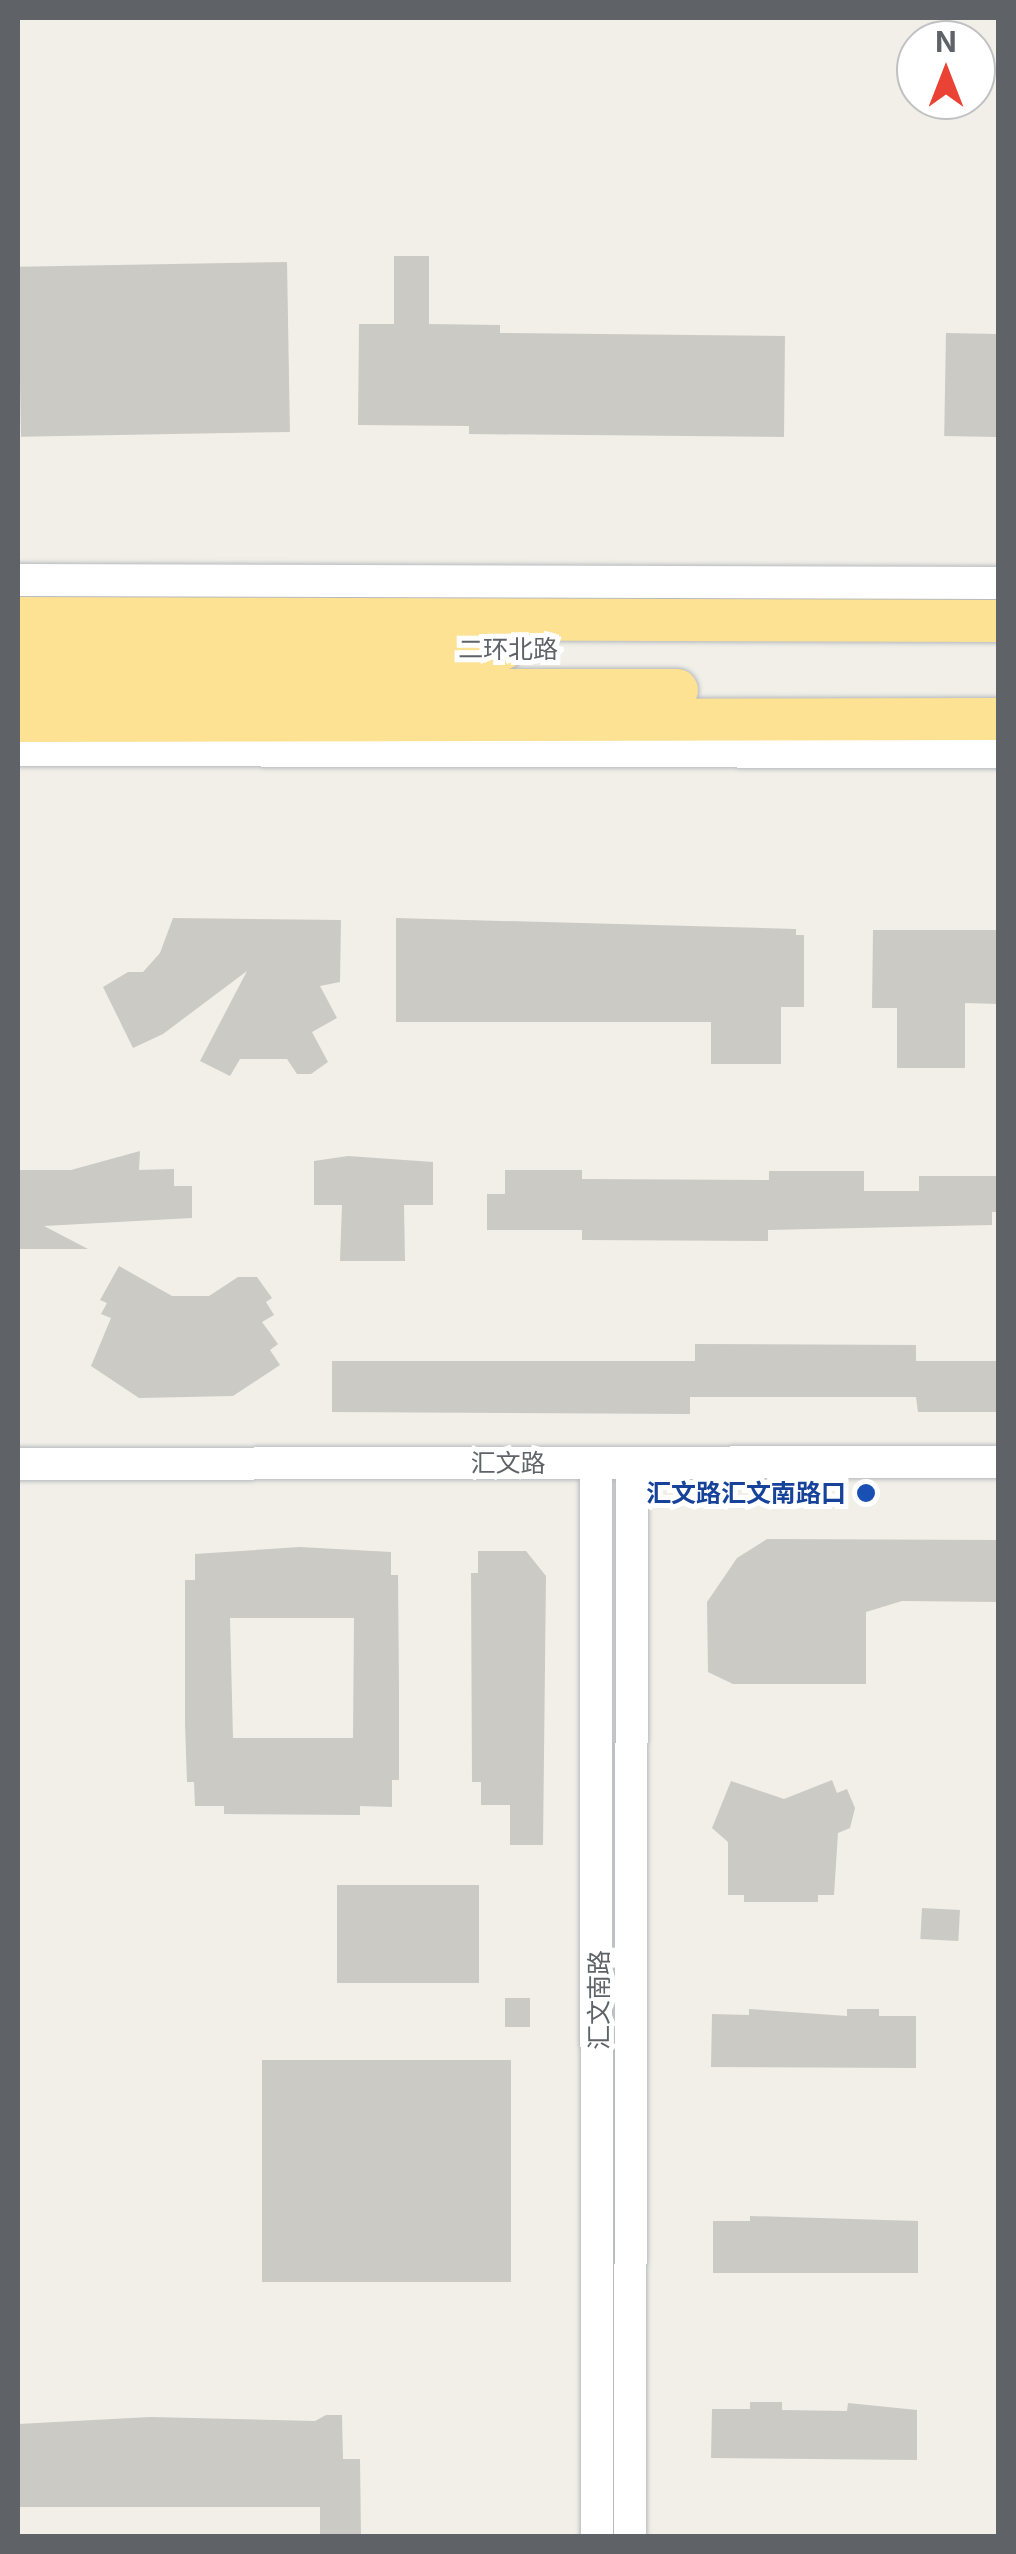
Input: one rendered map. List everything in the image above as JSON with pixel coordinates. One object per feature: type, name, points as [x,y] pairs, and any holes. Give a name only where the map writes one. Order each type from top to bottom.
[{"type":"highway","points":[[19,650],[998,621]]},
{"type":"highway","name":"二环北路","points":[[19,650],[998,649]]},
{"type":"highway","name":"二环北路","points":[[19,650],[228,690],[998,690]]},
{"type":"highway","points":[[228,690],[408,720]]},
{"type":"highway","points":[[18,721],[998,719]]},
{"type":"street","points":[[18,580],[998,583]]},
{"type":"street","points":[[18,750],[998,752]]},
{"type":"street","name":"汇文南路","points":[[596,1462],[598,2536]]},
{"type":"street","name":"汇文南路","points":[[630,2536],[632,1462]]},
{"type":"street","name":"汇文路","points":[[18,1464],[998,1462]]},
{"type":"building","points":[[394,256],[429,256],[429,324],[500,325],[500,333],[785,336],[784,437],[469,434],[469,426],[358,425],[359,324],[394,324]]},
{"type":"building","points":[[287,262],[290,432],[21,437],[18,267]]},
{"type":"building","points":[[946,333],[998,334],[996,437],[944,436]]},
{"type":"building","points":[[173,918],[341,920],[340,982],[320,986],[337,1018],[312,1032],[328,1062],[311,1074],[297,1074],[287,1059],[240,1059],[230,1076],[200,1061],[247,971],[163,1034],[133,1048],[103,987],[128,972],[143,972],[160,953]]},
{"type":"building","points":[[396,918],[796,929],[796,935],[804,935],[804,1007],[781,1007],[781,1064],[711,1064],[711,1022],[396,1022]]},
{"type":"building","points":[[873,930],[998,930],[998,1004],[965,1003],[965,1068],[897,1068],[897,1008],[872,1008]]},
{"type":"building","points":[[140,1151],[139,1170],[174,1169],[174,1186],[192,1186],[192,1218],[44,1226],[88,1249],[18,1249],[18,1170],[71,1170]]},
{"type":"building","points":[[348,1156],[433,1162],[433,1205],[404,1205],[405,1261],[340,1261],[342,1205],[314,1205],[314,1161]]},
{"type":"building","points":[[505,1170],[582,1170],[582,1179],[769,1180],[769,1171],[864,1171],[864,1191],[919,1191],[919,1176],[998,1176],[998,1212],[992,1212],[992,1225],[768,1230],[768,1241],[582,1240],[582,1230],[487,1230],[487,1194],[505,1194]]},
{"type":"building","points":[[119,1266],[172,1296],[209,1296],[238,1277],[257,1277],[272,1298],[266,1302],[274,1315],[262,1322],[278,1344],[270,1350],[280,1365],[233,1396],[139,1398],[91,1366],[111,1318],[101,1314],[107,1303],[100,1300]]},
{"type":"building","points":[[695,1344],[916,1345],[916,1361],[998,1361],[998,1412],[918,1412],[916,1397],[690,1397],[690,1414],[332,1412],[332,1361],[695,1361]]},
{"type":"building","points":[[767,1539],[998,1540],[998,1602],[902,1601],[866,1612],[866,1684],[733,1684],[708,1672],[707,1602],[737,1558]]},
{"type":"building","points":[[300,1547],[391,1552],[391,1575],[398,1575],[399,1689],[399,1780],[392,1780],[392,1807],[360,1806],[360,1815],[224,1814],[224,1806],[195,1806],[194,1782],[187,1782],[185,1580],[195,1580],[195,1554]],"holes":[[[230,1618],[354,1618],[353,1738],[233,1738]]]},
{"type":"building","points":[[478,1551],[526,1551],[546,1576],[543,1845],[510,1845],[510,1805],[481,1805],[481,1782],[472,1782],[471,1573],[478,1573]]},
{"type":"building","points":[[832,1780],[837,1793],[847,1789],[855,1808],[850,1828],[838,1833],[834,1895],[818,1895],[818,1902],[744,1902],[744,1895],[728,1895],[728,1842],[712,1828],[731,1781],[784,1799]]},
{"type":"building","points":[[337,1885],[479,1885],[479,1983],[337,1983]]},
{"type":"building","points":[[922,1908],[960,1910],[958,1941],[920,1939]]},
{"type":"building","points":[[505,1998],[530,1998],[530,2027],[505,2027]]},
{"type":"building","points":[[749,2009],[847,2016],[847,2009],[879,2009],[879,2016],[916,2016],[916,2068],[711,2067],[712,2014],[749,2015]]},
{"type":"building","points":[[262,2060],[511,2060],[511,2282],[262,2282]]},
{"type":"building","points":[[750,2216],[918,2221],[918,2273],[713,2273],[713,2221],[750,2221]]},
{"type":"building","points":[[750,2402],[782,2402],[782,2410],[847,2411],[848,2403],[917,2410],[917,2460],[711,2458],[712,2409],[750,2409]]},
{"type":"building","points":[[326,2415],[342,2415],[343,2459],[360,2459],[361,2536],[320,2536],[320,2507],[18,2507],[18,2424],[150,2417],[315,2421]]},
{"type":"place","name":"汇文路汇文南路口","points":[[866,1493]]}]
